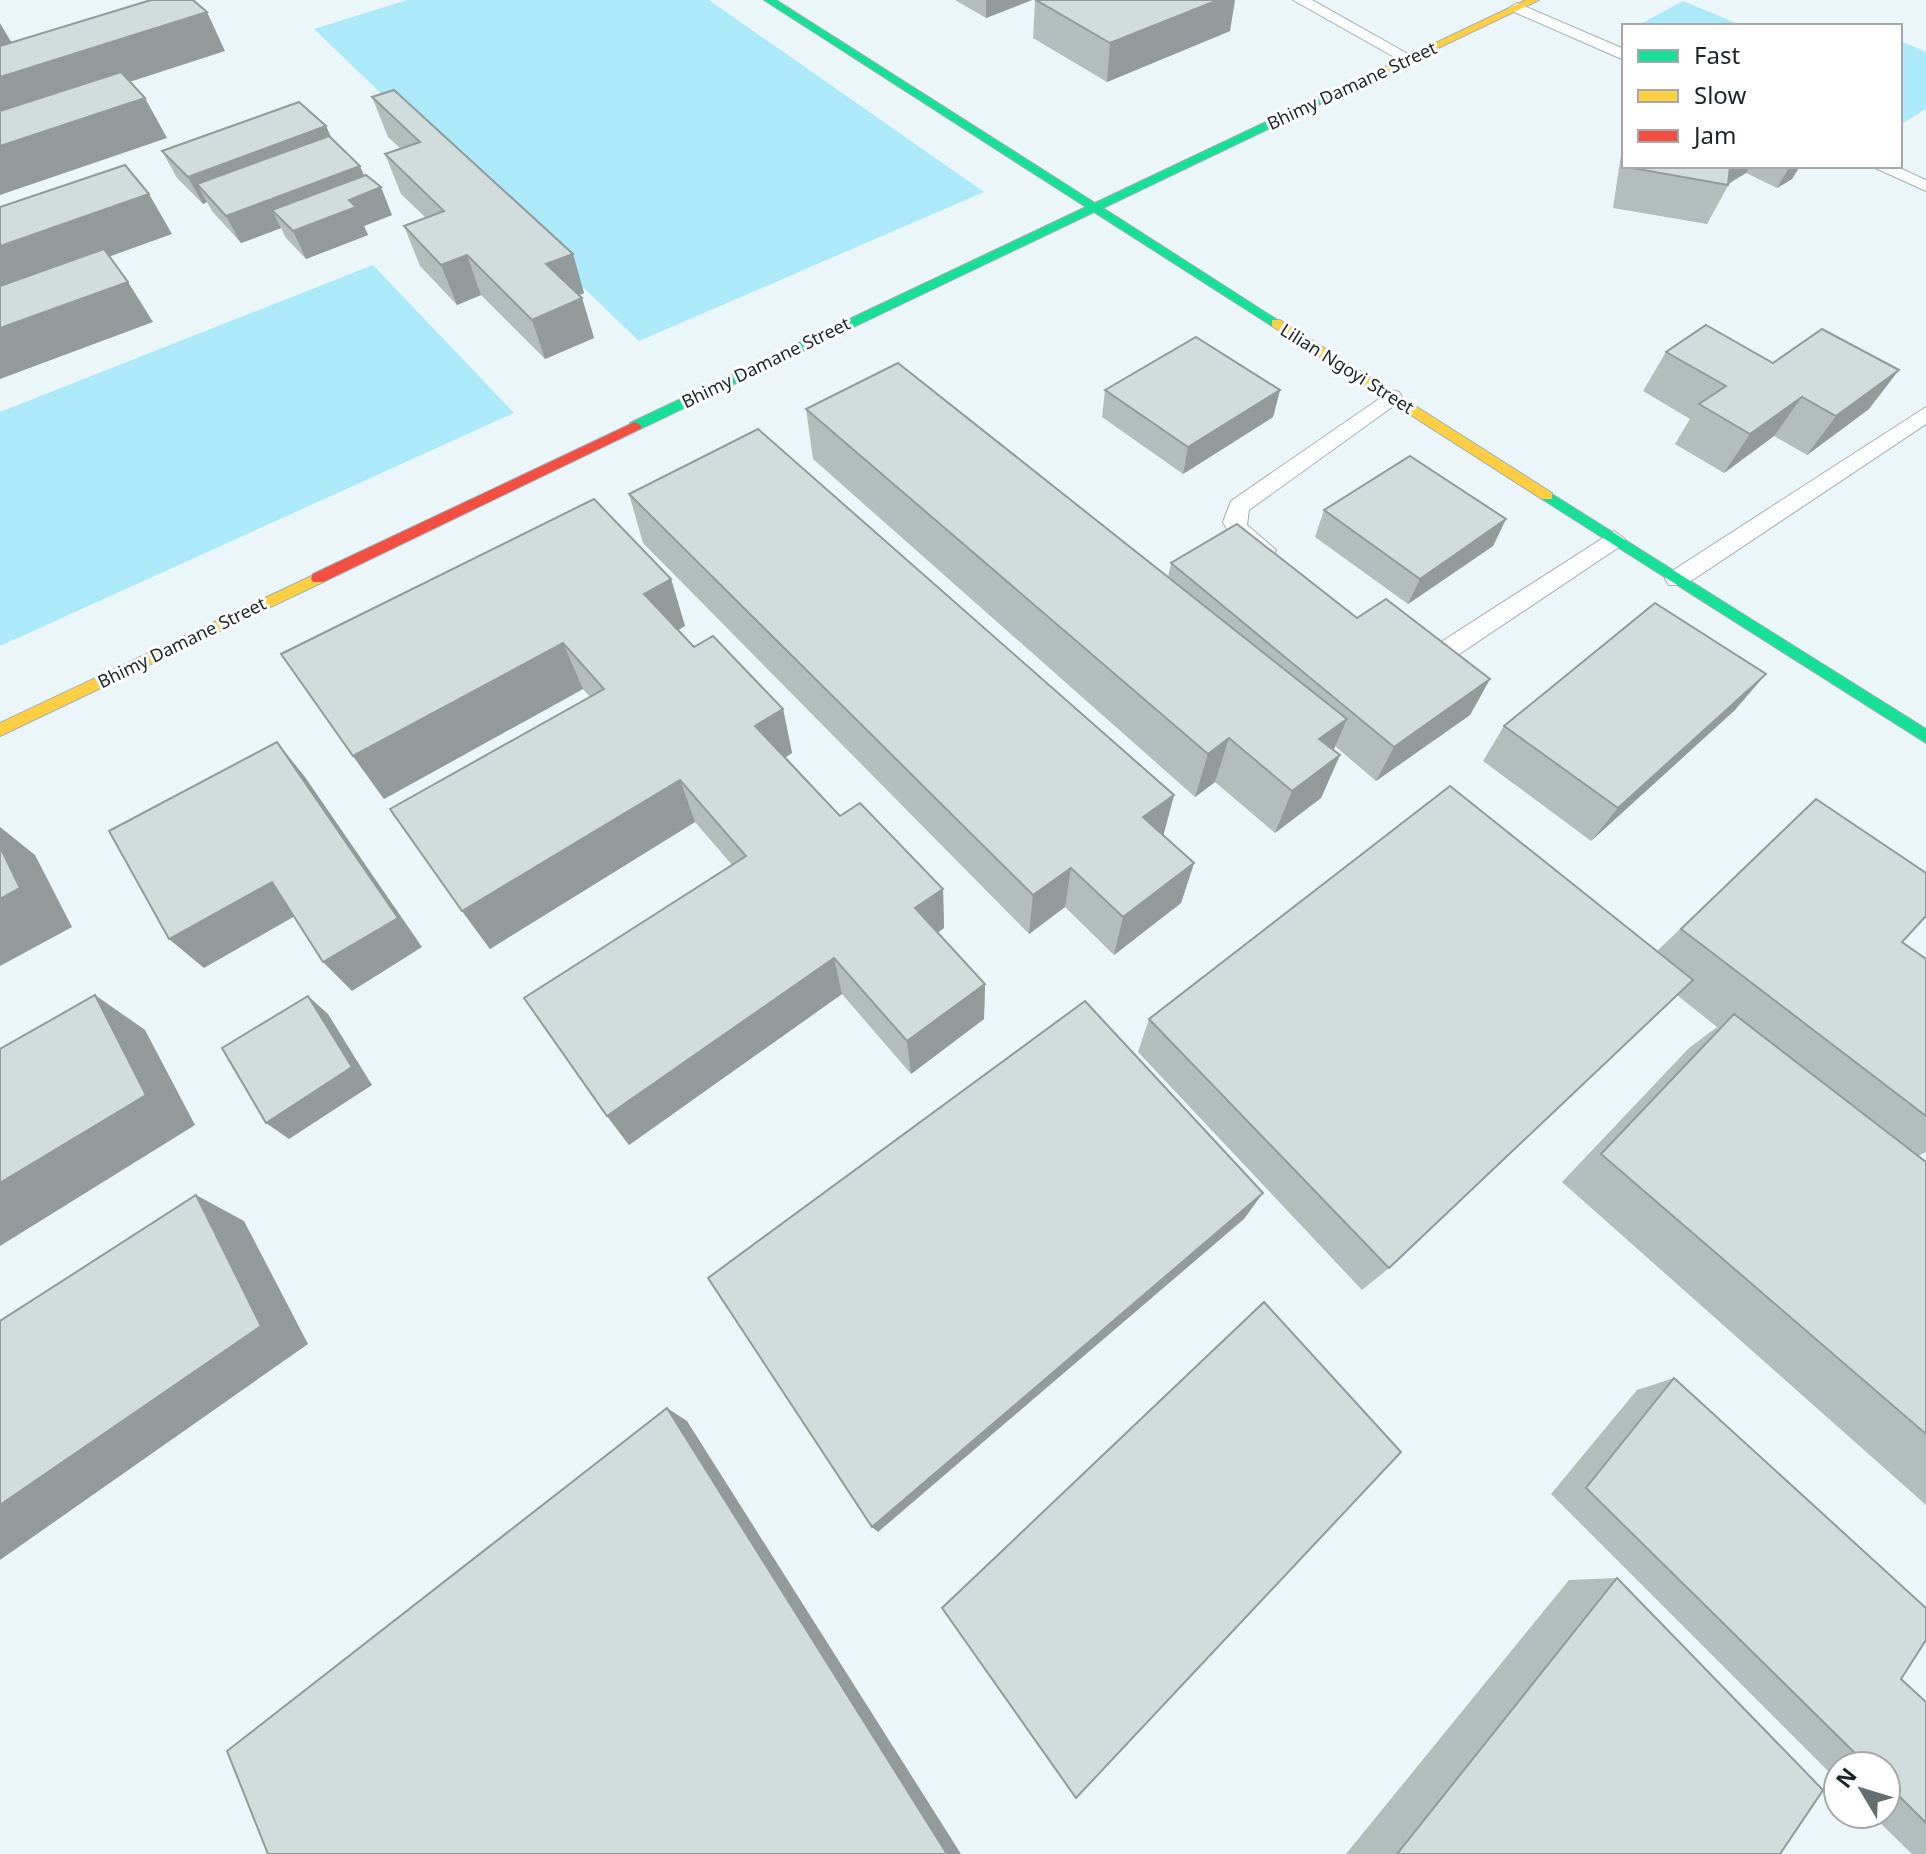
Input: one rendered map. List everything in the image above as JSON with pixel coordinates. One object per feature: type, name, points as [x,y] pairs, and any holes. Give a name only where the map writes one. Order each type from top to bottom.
[{"type":"main road","name":"Lilian Ngoyi Street","points":[[769,0],[1926,737]]},
{"type":"main road","name":"Bhimy Damane Street","points":[[0,730],[1093,207],[1526,4]]},
{"type":"lane","points":[[1301,0],[1409,59]]},
{"type":"lane","points":[[1526,4],[1622,54]]},
{"type":"lane","points":[[1885,168],[1926,186]]},
{"type":"lane","points":[[1289,567],[1238,530],[1234,522],[1239,506],[1392,397]]},
{"type":"lane","points":[[1677,579],[1926,414]]},
{"type":"lane","points":[[1390,643],[1420,659],[1434,659],[1614,539]]},
{"type":"shaded area","points":[[407,0],[709,0],[984,192],[639,341],[314,29]]},
{"type":"shaded area","points":[[1683,1],[1738,24],[1641,24]]},
{"type":"shaded area","points":[[1902,42],[1926,52],[1926,109],[1902,124]]},
{"type":"shaded area","points":[[373,265],[514,413],[0,646],[0,412]]},
{"type":"building","points":[[151,0],[193,0],[207,12],[0,77],[0,46]]},
{"type":"building","points":[[1036,0],[1218,0],[1110,43]]},
{"type":"building","points":[[121,72],[145,98],[0,146],[0,111]]},
{"type":"building","points":[[394,90],[573,254],[546,264],[582,298],[532,320],[467,255],[441,265],[404,226],[444,211],[385,154],[420,142],[372,97]]},
{"type":"building","points":[[299,102],[326,126],[188,177],[162,151]]},
{"type":"building","points":[[329,136],[360,166],[226,216],[197,184]]},
{"type":"building","points":[[125,165],[149,194],[0,246],[0,207]]},
{"type":"building","points":[[1632,168],[1730,168],[1728,185]]},
{"type":"building","points":[[366,175],[381,187],[349,200],[356,207],[293,231],[272,210]]},
{"type":"building","points":[[104,249],[128,282],[0,328],[0,286]]},
{"type":"building","points":[[1706,325],[1773,363],[1822,329],[1899,370],[1836,416],[1802,397],[1750,434],[1699,404],[1726,386],[1666,352]]},
{"type":"building","points":[[1196,337],[1280,390],[1188,447],[1105,390]]},
{"type":"building","points":[[898,363],[1347,719],[1319,739],[1340,755],[1292,791],[1229,738],[1208,754],[806,409]]},
{"type":"building","points":[[758,429],[1174,795],[1143,817],[1194,863],[1123,917],[1071,868],[1033,895],[629,494]]},
{"type":"building","points":[[1410,456],[1506,519],[1420,579],[1324,510]]},
{"type":"building","points":[[594,499],[671,579],[644,594],[694,647],[713,636],[783,709],[755,726],[840,816],[860,803],[943,889],[915,908],[985,984],[907,1041],[834,958],[607,1116],[524,998],[746,856],[680,780],[462,911],[390,809],[604,689],[563,643],[353,756],[281,654]]},
{"type":"building","points":[[1237,524],[1357,618],[1386,599],[1490,679],[1394,747],[1171,563]]},
{"type":"building","points":[[1655,603],[1766,674],[1618,808],[1504,726]]},
{"type":"building","points":[[277,742],[398,918],[323,962],[272,882],[169,939],[109,831]]},
{"type":"building","points":[[1450,786],[1693,980],[1389,1268],[1149,1019]]},
{"type":"building","points":[[1816,799],[1926,873],[1926,916],[1902,942],[1926,959],[1926,1116],[1681,929]]},
{"type":"building","points":[[0,847],[20,888],[0,899]]},
{"type":"building","points":[[95,995],[146,1095],[0,1183],[0,1049]]},
{"type":"building","points":[[308,996],[352,1067],[266,1123],[222,1048]]},
{"type":"building","points":[[1085,1001],[1263,1193],[872,1527],[708,1278]]},
{"type":"building","points":[[1734,1014],[1926,1162],[1926,1434],[1601,1154]]},
{"type":"building","points":[[196,1195],[261,1326],[0,1505],[0,1321]]},
{"type":"building","points":[[1264,1302],[1401,1452],[1076,1798],[942,1608]]},
{"type":"building","points":[[1674,1378],[1926,1608],[1926,1640],[1901,1679],[1926,1702],[1926,1823],[1902,1799],[1902,1750],[1852,1750],[1586,1488]]},
{"type":"building","points":[[667,1408],[947,1854],[268,1854],[227,1751]]},
{"type":"building","points":[[1617,1578],[1822,1789],[1780,1854],[1397,1854]]},
{"type":"traffic: fast","points":[[769,0],[1276,323]]},
{"type":"traffic: fast","points":[[635,426],[1333,94]]},
{"type":"traffic: fast","points":[[1547,496],[1926,737]]},
{"type":"traffic: slow","points":[[1333,94],[1534,0]]},
{"type":"traffic: slow","points":[[1276,323],[1547,496]]},
{"type":"traffic: slow","points":[[0,730],[318,578]]},
{"type":"traffic: jam","points":[[318,578],[635,426]]}]
